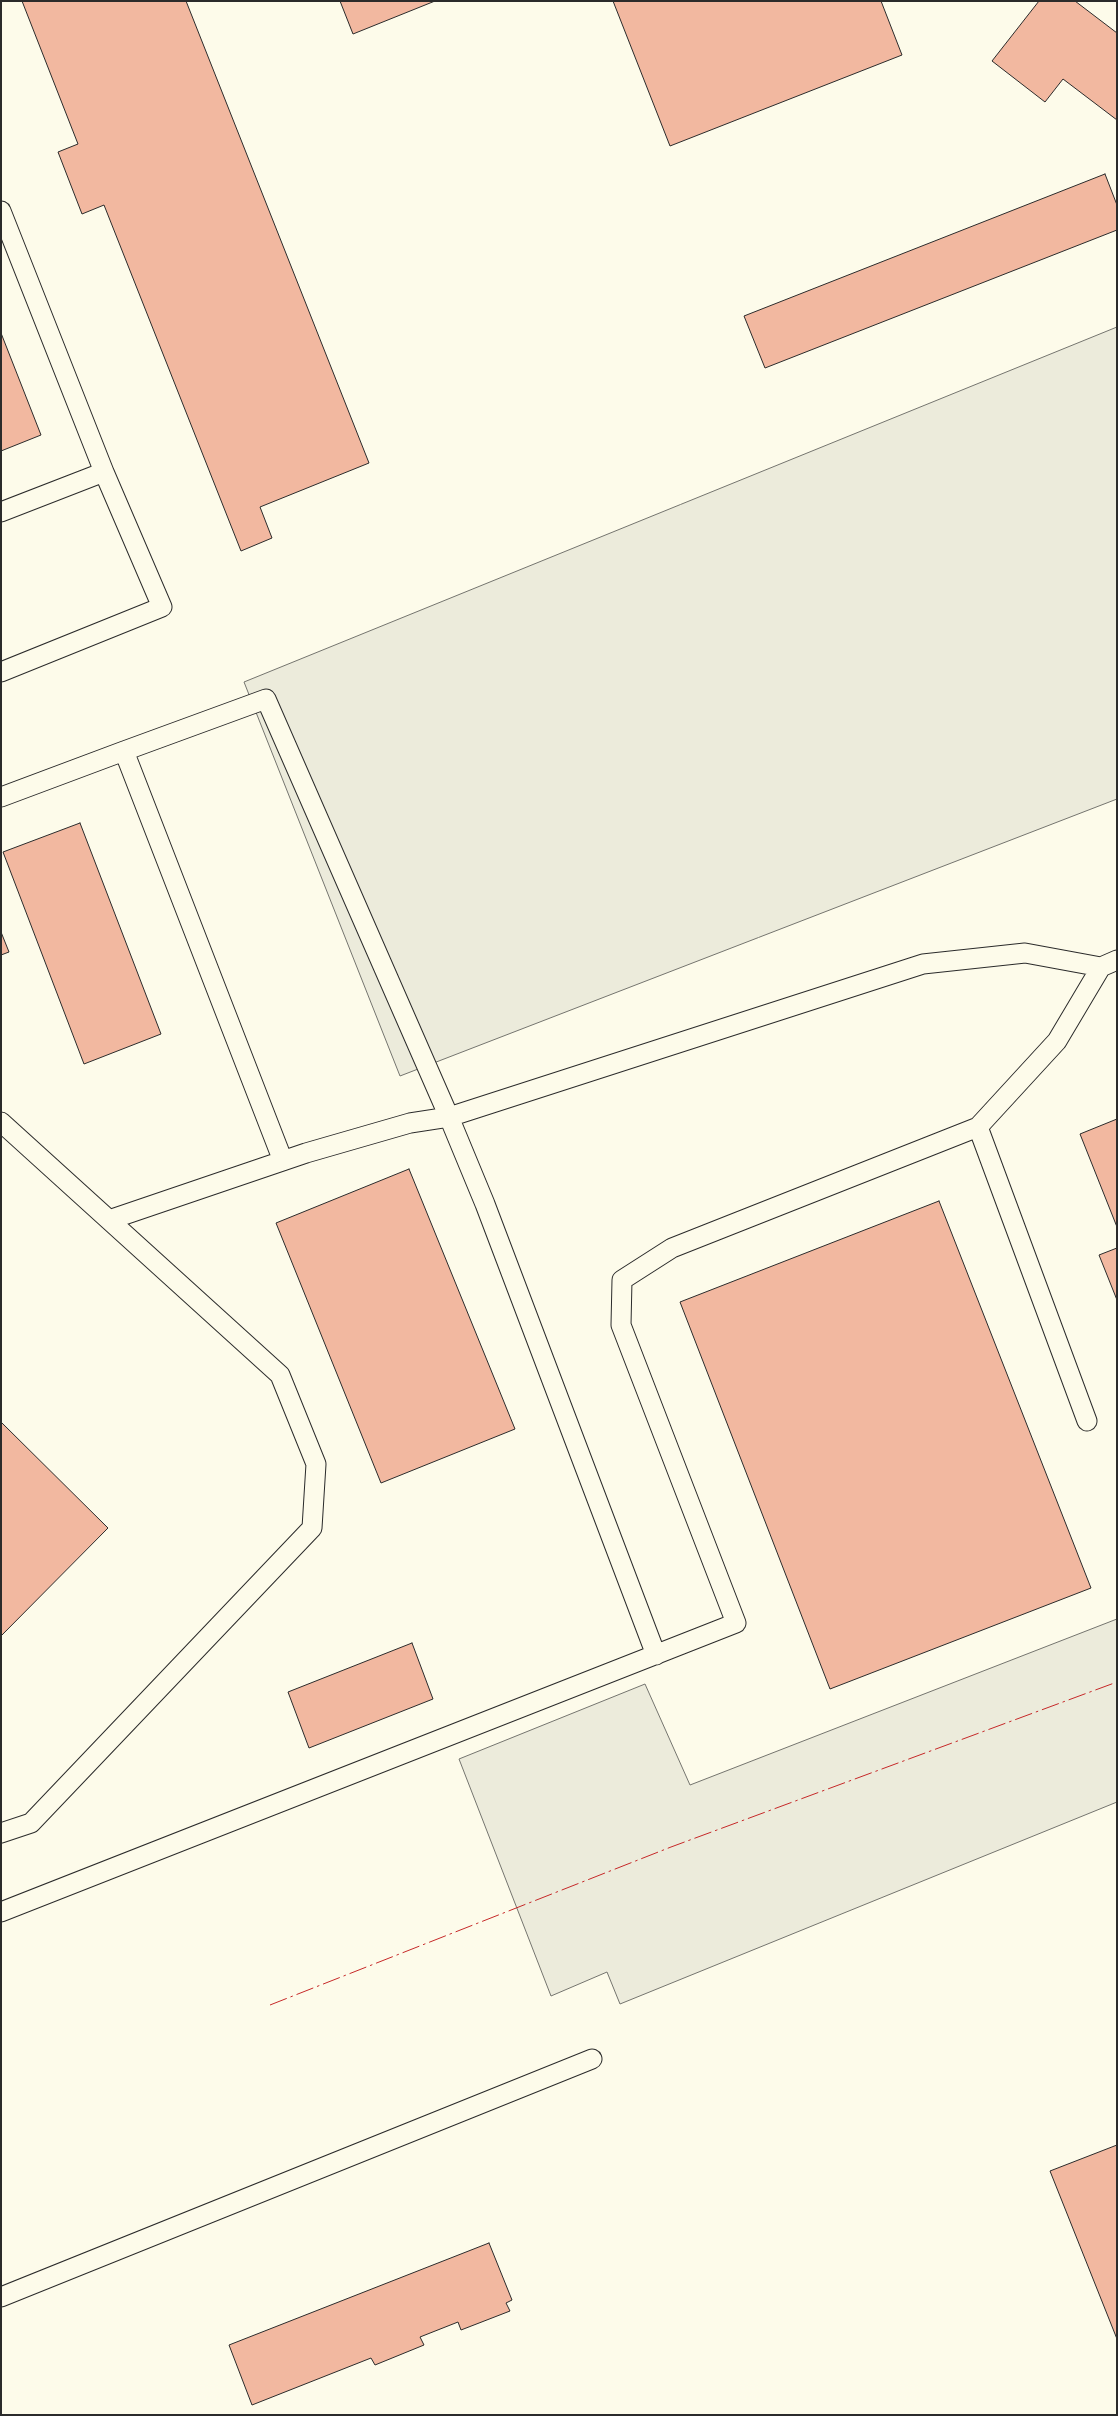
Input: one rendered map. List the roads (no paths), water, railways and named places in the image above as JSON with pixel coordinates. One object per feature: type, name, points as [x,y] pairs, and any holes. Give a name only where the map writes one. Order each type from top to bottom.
[{"type":"lane","points":[[1,211],[104,472],[162,607],[1,672]]},
{"type":"lane","points":[[1,512],[104,472]]},
{"type":"lane","points":[[1,797],[266,700],[485,1204],[656,1655]]},
{"type":"lane","points":[[124,751],[283,1161]]},
{"type":"lane","points":[[1,1912],[736,1623],[621,1326],[622,1280],[672,1248],[978,1127],[1057,1041],[1109,964],[1025,953],[923,964],[448,1118],[410,1123],[283,1161],[109,1220]]},
{"type":"lane","points":[[1,1122],[280,1375],[316,1464],[312,1528],[30,1822],[1,1833]]},
{"type":"lane","points":[[978,1127],[1087,1421]]},
{"type":"lane","points":[[1,2296],[592,2059]]}]
